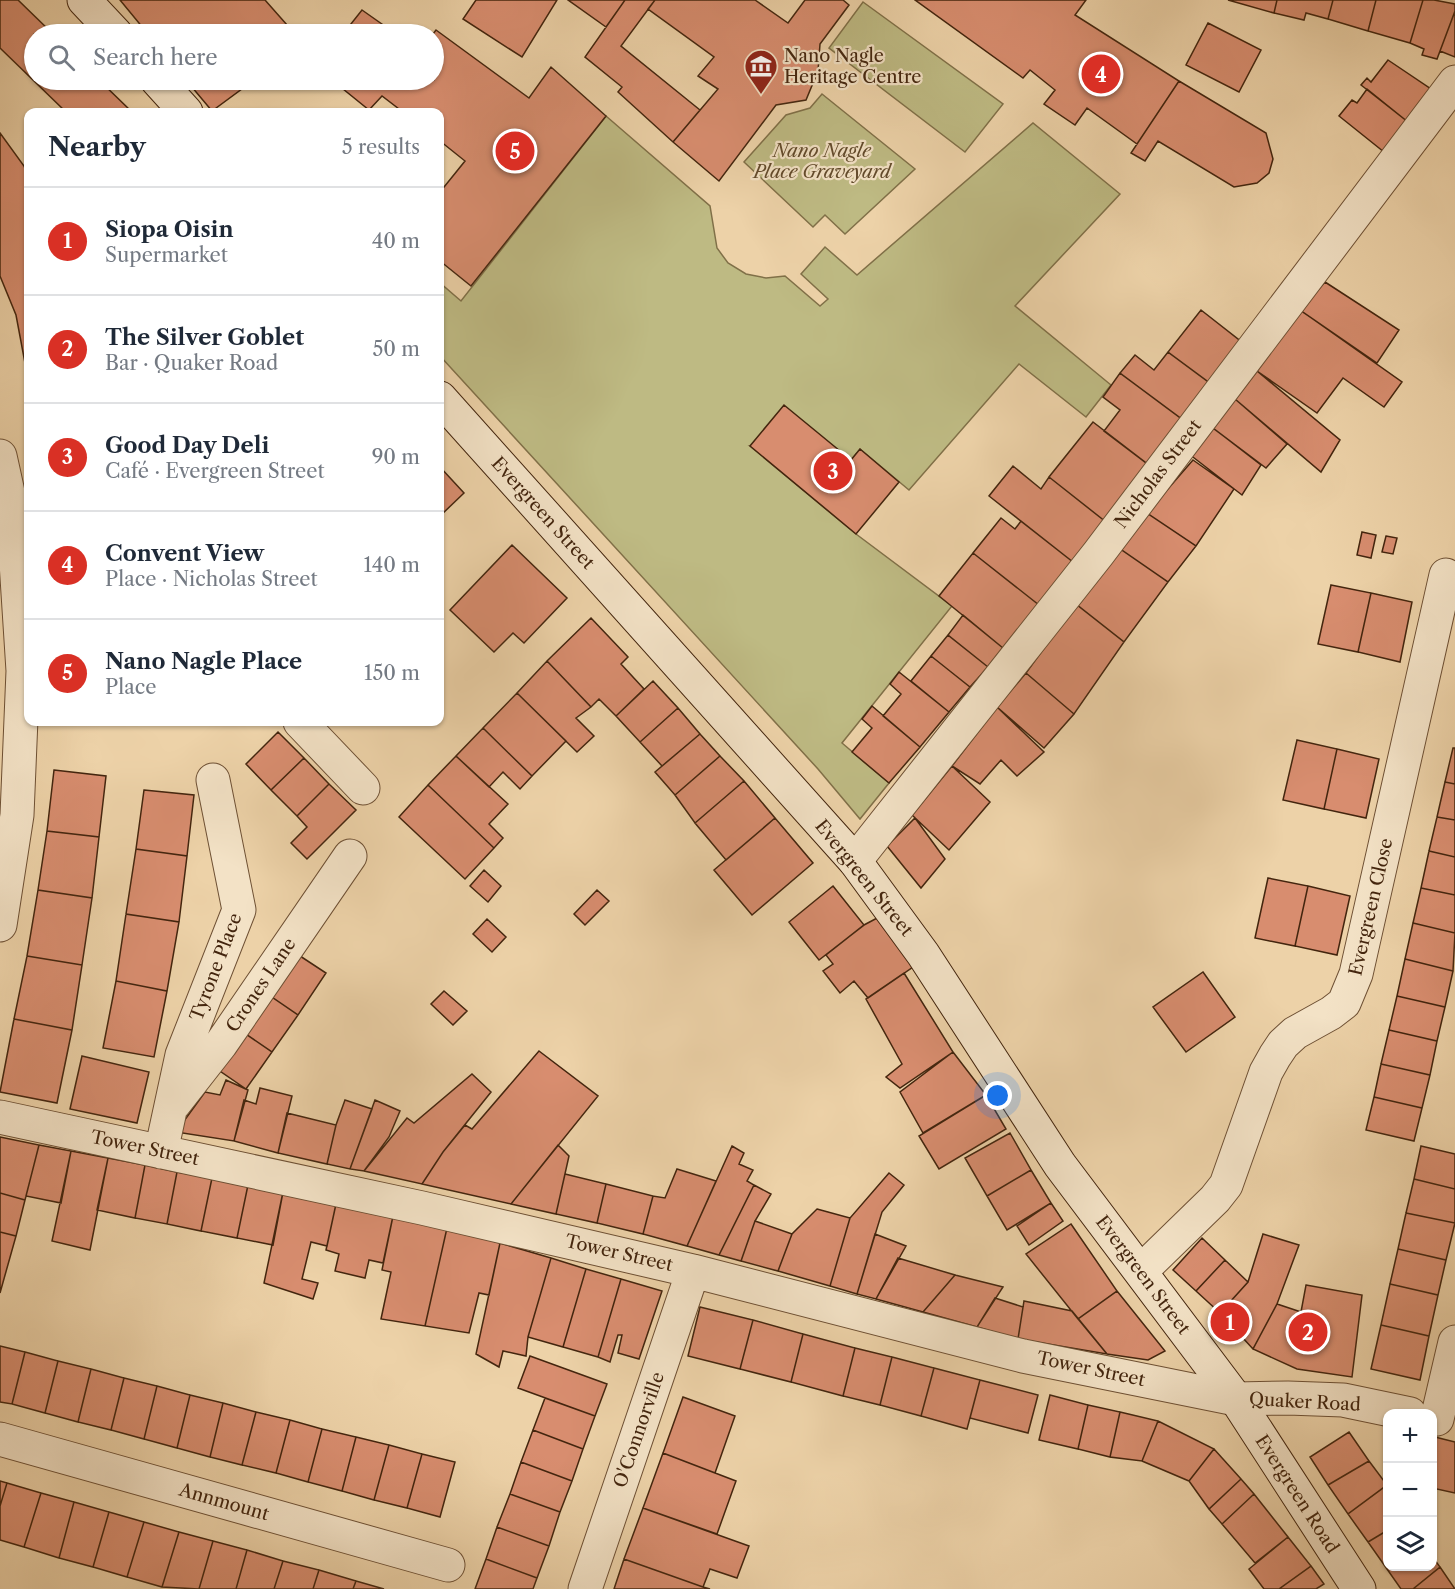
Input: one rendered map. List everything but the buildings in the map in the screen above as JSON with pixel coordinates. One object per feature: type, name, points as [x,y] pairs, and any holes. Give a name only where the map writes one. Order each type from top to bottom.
[{"type":"street","points":[[84,0],[107,24]]},
{"type":"street","name":"Nicholas Street","points":[[855,861],[1098,554],[1455,82]]},
{"type":"street","points":[[166,90],[182,108]]},
{"type":"street","name":"Evergreen Street","points":[[444,402],[855,861],[923,954],[1060,1166],[1236,1399]]},
{"type":"street","points":[[0,456],[21,513],[23,671],[17,815],[0,925]]},
{"type":"street","name":"Evergreen Close","points":[[1141,1271],[1210,1204],[1226,1185],[1266,1072],[1283,1044],[1295,1033],[1344,1003],[1351,988],[1359,962],[1446,575]]},
{"type":"street","points":[[304,726],[363,788]]},
{"type":"street","name":"Tyrone Place","points":[[160,1152],[182,1055],[239,910],[213,780]]},
{"type":"street","name":"Crones Lane","points":[[168,1111],[221,1044],[350,856]]},
{"type":"street","name":"Tower Street","points":[[0,1117],[422,1208],[693,1270],[1023,1356],[1236,1399]]},
{"type":"street","name":"O'Connorville","points":[[585,1589],[693,1270]]},
{"type":"street","points":[[1436,1409],[1455,1342]]},
{"type":"street","name":"Quaker Road","points":[[1236,1399],[1343,1400],[1388,1409]]},
{"type":"street","name":"Evergreen Road","points":[[1236,1399],[1359,1589]]},
{"type":"street","name":"Annmount","points":[[0,1439],[448,1565]]},
{"type":"green space","points":[[863,2],[1003,104],[965,152],[829,48]]},
{"type":"green space","name":"Nano Nagle Place Graveyard","points":[[822,94],[915,169],[845,234],[825,215],[813,227],[744,162],[786,115],[810,108]]},
{"type":"green space","points":[[606,116],[710,206],[717,248],[728,263],[746,274],[766,278],[785,276],[820,306],[828,299],[801,274],[825,247],[857,275],[1033,123],[1120,194],[1015,306],[1111,385],[1086,417],[1019,364],[909,490],[860,449],[851,460],[750,446],[856,534],[952,606],[842,743],[889,783],[860,819],[818,769],[444,360],[444,286],[461,301]]},
{"type":"place","name":"Convent View","points":[[1101,74]]},
{"type":"place","name":"Nano Nagle Heritage Centre","points":[[761,95]]},
{"type":"place","name":"Nano Nagle Place","points":[[515,151]]},
{"type":"place","name":"Good Day Deli","points":[[833,471]]},
{"type":"place","name":"Siopa Oisin","points":[[1230,1322]]},
{"type":"place","name":"The Silver Goblet","points":[[1308,1332]]}]
